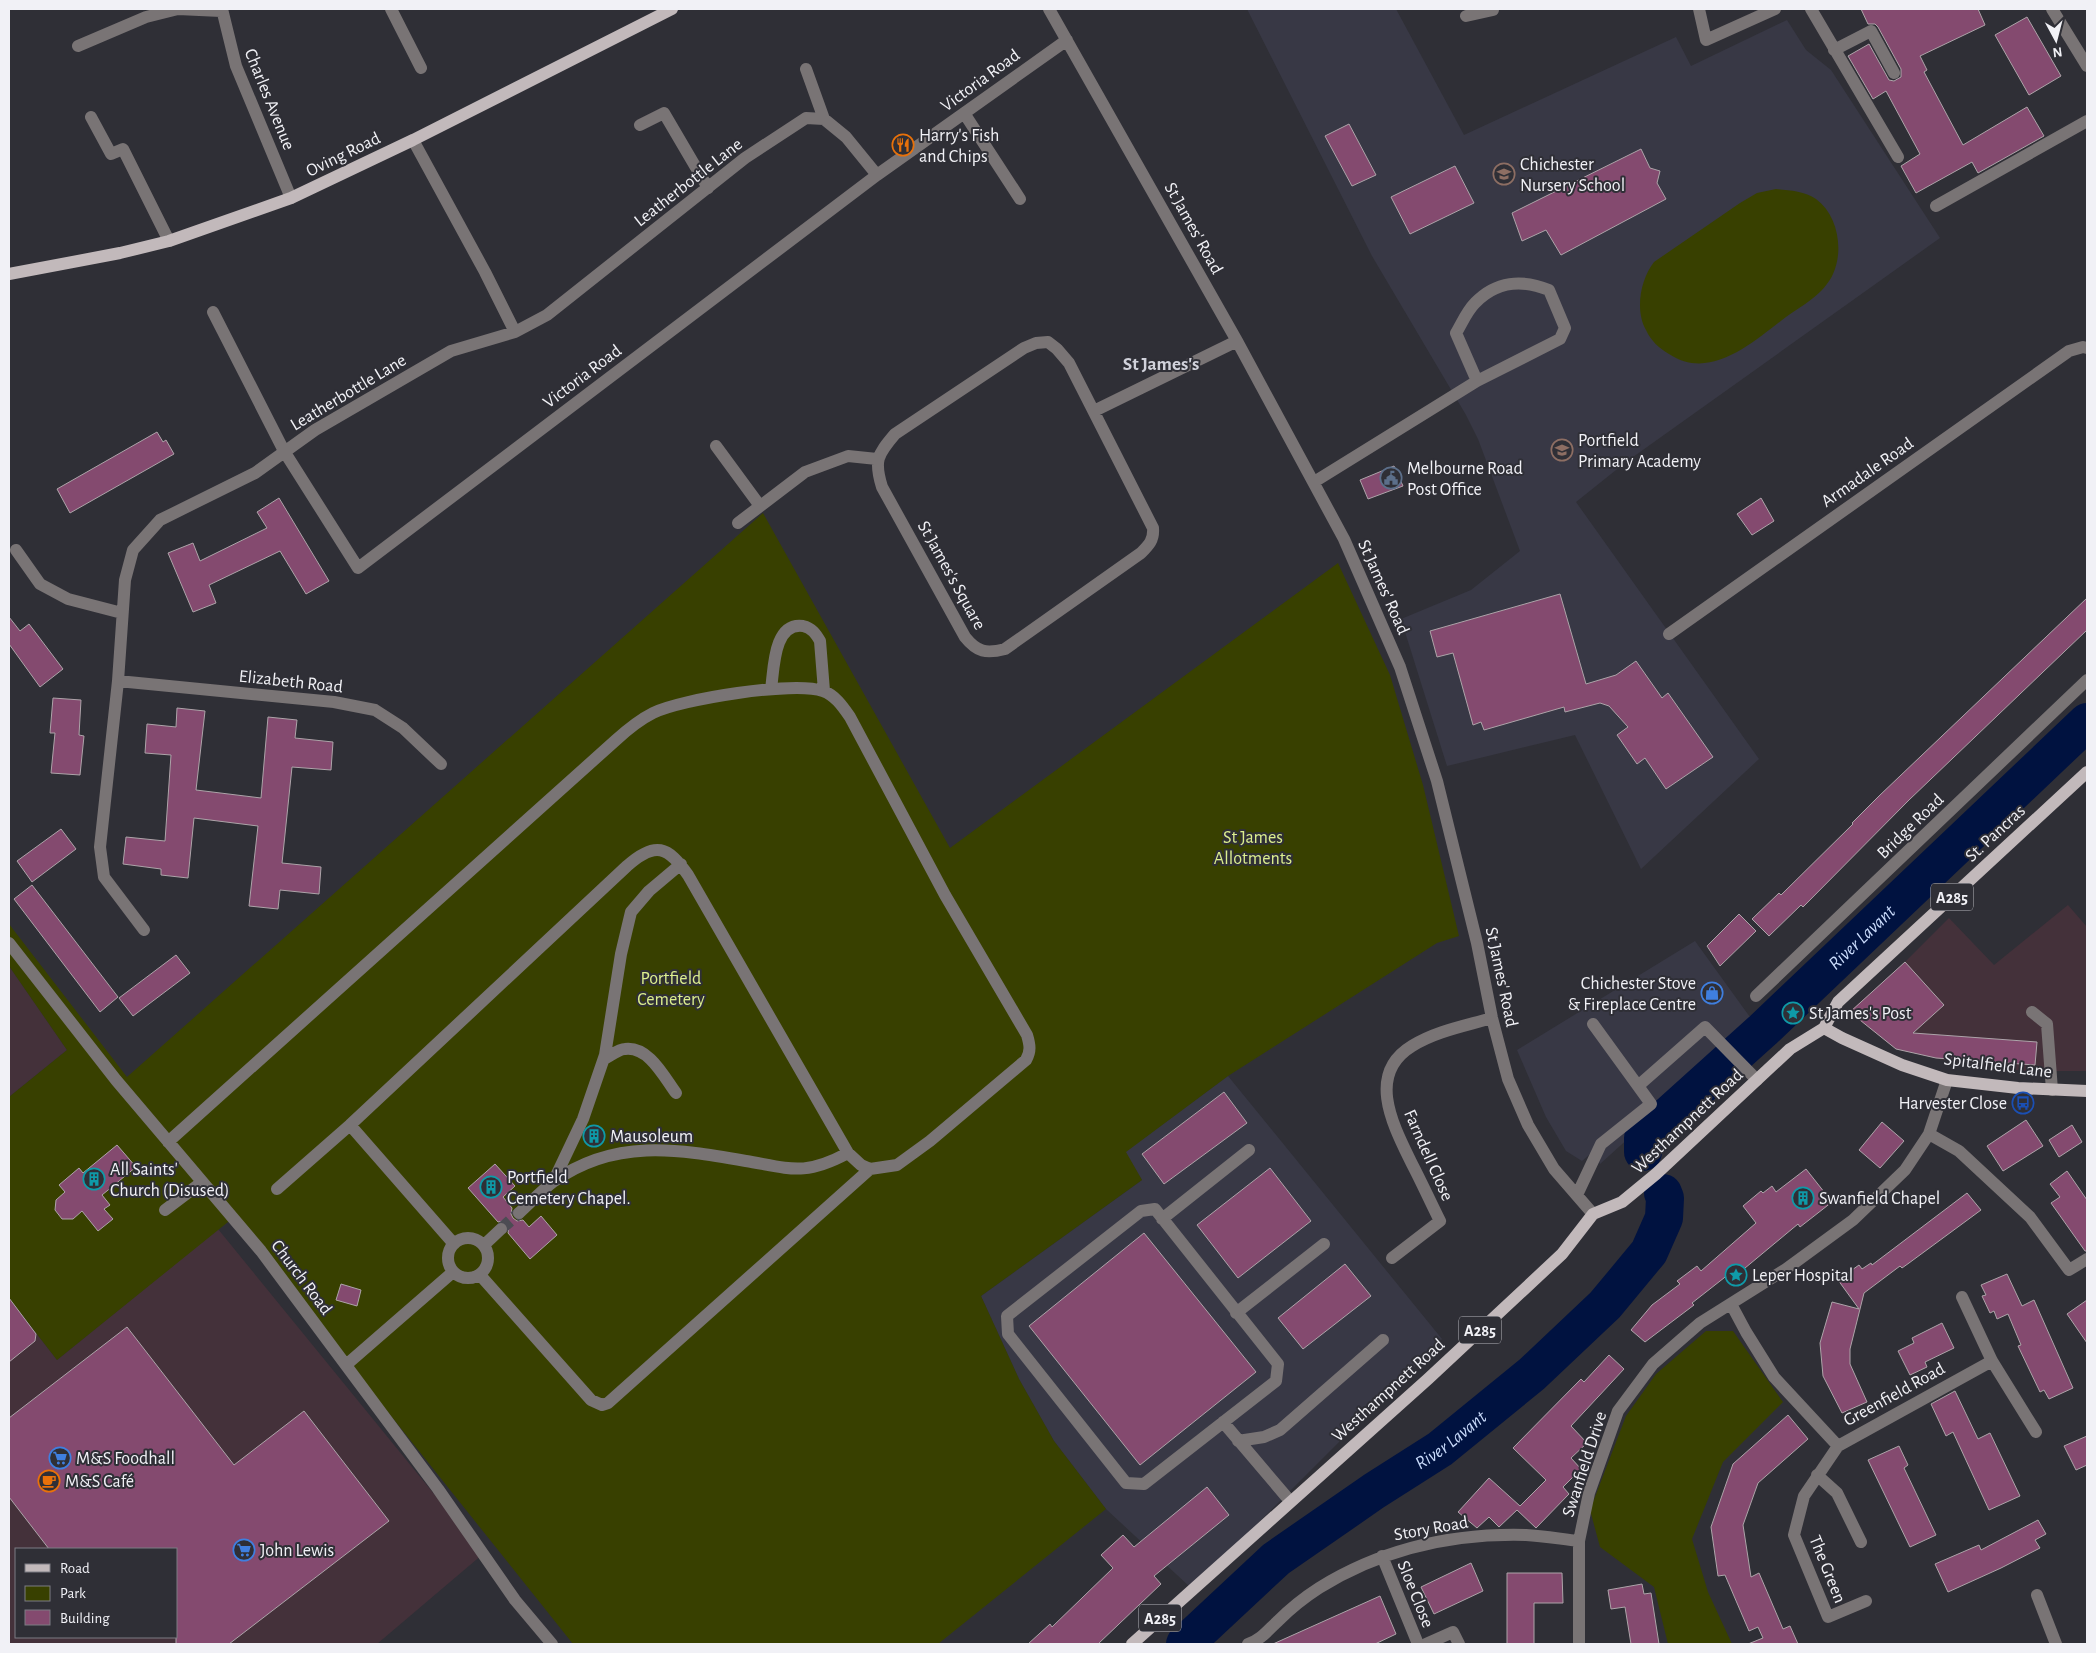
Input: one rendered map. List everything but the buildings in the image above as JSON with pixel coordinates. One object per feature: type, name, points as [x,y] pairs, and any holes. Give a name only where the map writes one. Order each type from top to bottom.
[{"type":"main road","name":"Oving Road","points":[[9,274],[120,253],[169,241],[291,198],[412,140],[672,9]]},
{"type":"main road","name":"St. Pancras","points":[[1824,1028],[1838,1002],[2087,772]]},
{"type":"main road","name":"Spitalfield Lane","points":[[1824,1028],[1902,1065],[1948,1080],[2087,1092]]},
{"type":"main road","name":"Westhampnett Road","points":[[1132,1644],[1428,1379],[1562,1254],[1593,1214],[1622,1202],[1656,1174],[1790,1049],[1824,1028]]},
{"type":"street","name":"Charles Avenue","points":[[78,46],[146,17],[178,9],[222,10],[236,66],[291,198]]},
{"type":"street","points":[[391,9],[421,68]]},
{"type":"street","name":"St James' Road","points":[[1051,9],[1237,341],[1344,539],[1400,667],[1437,781],[1508,1079],[1528,1125],[1554,1169],[1593,1214]]},
{"type":"street","points":[[1699,9],[1706,40],[1775,9]]},
{"type":"street","points":[[1811,9],[1898,157]]},
{"type":"street","points":[[2052,9],[2087,66]]},
{"type":"street","points":[[1466,17],[1493,10]]},
{"type":"street","points":[[1834,50],[1870,31],[1894,73]]},
{"type":"street","name":"Victoria Road","points":[[213,312],[284,451],[358,568],[877,175],[1067,40]]},
{"type":"street","points":[[806,69],[824,119],[846,137],[877,175]]},
{"type":"street","points":[[640,125],[664,112],[708,188]]},
{"type":"street","points":[[964,113],[1020,199]]},
{"type":"street","points":[[91,116],[111,154],[123,149],[169,241]]},
{"type":"street","name":"Leatherbottle Lane","points":[[284,451],[315,430],[451,351],[515,332],[547,315],[745,158],[806,118],[824,119]]},
{"type":"street","points":[[1936,206],[2087,121]]},
{"type":"street","points":[[412,140],[485,272],[515,332]]},
{"type":"street","points":[[1314,482],[1477,382],[1560,338],[1565,328],[1550,290],[1535,284],[1513,284],[1494,287],[1474,304],[1456,332],[1477,382]]},
{"type":"street","points":[[1094,411],[1237,341]]},
{"type":"street","name":"St James's Square","points":[[1048,342],[1069,363],[1153,528],[1154,536],[1150,544],[1141,553],[1005,649],[993,652],[981,651],[972,646],[964,637],[882,487],[877,459],[894,434],[1024,348],[1036,343],[1048,342]]},
{"type":"street","name":"Armadale Road","points":[[1669,634],[2069,351],[2083,347],[2087,348]]},
{"type":"street","points":[[716,446],[760,506]]},
{"type":"street","points":[[144,930],[104,877],[100,847],[118,681],[122,612],[126,580],[134,550],[160,520],[255,473],[284,451]]},
{"type":"street","points":[[738,523],[805,472],[848,456],[877,459]]},
{"type":"street","points":[[16,550],[40,584],[68,599],[122,612]]},
{"type":"street","points":[[771,690],[778,642],[786,630],[797,626],[809,628],[820,641],[824,691]]},
{"type":"street","name":"Bridge Road","points":[[1756,996],[2087,680]]},
{"type":"street","name":"Elizabeth Road","points":[[118,681],[301,698],[375,710],[403,728],[441,764]]},
{"type":"street","points":[[168,1142],[635,724],[653,713],[666,708],[708,698],[771,690],[796,688],[824,691],[834,698],[850,717],[945,895],[1027,1035],[1030,1044],[1029,1054],[1021,1066],[908,1159],[892,1166],[870,1169],[861,1165],[848,1153],[681,864],[670,853],[662,849],[644,852],[350,1125],[277,1189]]},
{"type":"street","points":[[553,1183],[583,1119],[604,1059],[615,1001],[621,954],[631,912],[649,891],[681,864]]},
{"type":"street","name":"Church Road","points":[[9,943],[116,1080],[261,1251],[438,1489],[515,1600],[552,1644]]},
{"type":"street","points":[[2032,1012],[2047,1024],[2052,1090]]},
{"type":"street","name":"Farndell Close","points":[[1392,1258],[1440,1220],[1398,1134],[1389,1109],[1386,1088],[1393,1064],[1412,1046],[1427,1038],[1492,1018]]},
{"type":"street","points":[[1577,1195],[1601,1144],[1651,1104],[1593,1024]]},
{"type":"street","points":[[1638,1086],[1705,1027],[1757,1080]]},
{"type":"street","points":[[604,1059],[625,1048],[643,1053],[657,1067],[676,1093]]},
{"type":"street","name":"Swanfield Drive","points":[[1579,1644],[1579,1541],[1589,1493],[1618,1411],[1653,1364],[1700,1323],[1786,1269],[1852,1220],[1905,1170],[1929,1134],[1948,1080]]},
{"type":"street","points":[[350,1125],[454,1244]]},
{"type":"street","points":[[1929,1134],[1959,1151],[2030,1217],[2069,1270],[2087,1259]]},
{"type":"street","points":[[519,1213],[553,1183],[592,1161],[610,1155],[642,1150],[695,1152],[800,1170],[821,1166],[848,1153]]},
{"type":"street","points":[[1162,1219],[1249,1150]]},
{"type":"street","points":[[480,1275],[591,1400],[602,1405],[608,1403],[870,1169]]},
{"type":"street","points":[[165,1210],[202,1182]]},
{"type":"street","points":[[1155,1209],[1162,1219],[1278,1364],[1276,1381],[1144,1484],[1126,1483],[1008,1334],[1007,1316],[1141,1211],[1155,1209]]},
{"type":"street","points":[[484,1245],[501,1229]]},
{"type":"street","points":[[466,1238],[472,1238],[484,1245],[487,1250],[488,1264],[480,1275],[475,1278],[463,1278],[453,1272],[448,1261],[450,1249],[454,1244],[466,1238]]},
{"type":"street","points":[[1236,1313],[1324,1244]]},
{"type":"street","points":[[346,1365],[453,1272]]},
{"type":"street","points":[[1962,1297],[1992,1361],[2036,1432]]},
{"type":"street","name":"Greenfield Road","points":[[1731,1304],[1774,1377],[1838,1446],[1992,1361]]},
{"type":"street","points":[[1238,1441],[1264,1437],[1280,1430],[1383,1340]]},
{"type":"street","points":[[1223,1422],[1290,1501]]},
{"type":"street","name":"The Green","points":[[1838,1446],[1804,1496],[1794,1535],[1828,1617],[1866,1601]]},
{"type":"street","points":[[1818,1475],[1837,1492],[1861,1542]]},
{"type":"street","name":"Story Road","points":[[1254,1643],[1279,1619],[1319,1588],[1382,1556],[1415,1546],[1483,1537],[1526,1535],[1579,1541]]},
{"type":"street","name":"Sloe Close","points":[[1382,1556],[1418,1644]]},
{"type":"street","points":[[2037,1595],[2056,1644]]},
{"type":"street","name":"Sloe Close","points":[[1426,1644],[1454,1632],[1459,1644]]},
{"type":"shaded area","name":"Portfield Primary Academy","points":[[1247,9],[1396,9],[1464,135],[1676,37],[1691,66],[1787,20],[1806,50],[1831,70],[1940,238],[1626,462],[1576,502],[1759,759],[1641,869],[1575,735],[1447,766],[1401,619],[1471,590],[1520,551],[1478,439],[1466,415],[1372,256]]},
{"type":"shaded area","points":[[2068,905],[2087,927],[2087,1071],[2025,1071],[1961,1064],[1896,1049],[1849,1012],[1905,962],[1949,918],[1994,965]]},
{"type":"shaded area","points":[[1695,941],[1755,1024],[1600,1164],[1595,1150],[1582,1161],[1566,1151],[1546,1117],[1517,1050]]},
{"type":"shaded area","points":[[9,966],[67,1050],[9,1097]]},
{"type":"shaded area","points":[[1228,1076],[1442,1339],[1255,1526],[1190,1587],[1106,1509],[1054,1441],[1019,1379],[981,1296],[1142,1180],[1125,1152]]},
{"type":"shaded area","points":[[218,1229],[483,1554],[377,1644],[9,1644],[9,1298],[57,1360]]},
{"type":"green space","points":[[1776,189],[1797,191],[1812,196],[1829,214],[1837,234],[1838,254],[1833,274],[1829,281],[1812,298],[1746,347],[1731,355],[1716,361],[1700,363],[1685,361],[1665,352],[1650,338],[1641,314],[1642,286],[1649,269],[1654,262],[1740,203],[1757,193]]},
{"type":"green space","name":"Portfield Cemetery","points":[[763,513],[950,848],[1338,563],[1390,675],[1423,785],[1459,936],[1437,943],[1228,1076],[1126,1152],[1142,1180],[981,1296],[1019,1379],[1054,1441],[1106,1509],[938,1644],[573,1644],[233,1218],[57,1360],[9,1298],[9,1097],[67,1050],[9,966],[9,924],[127,1077]]},
{"type":"green space","points":[[1706,1331],[1733,1331],[1783,1402],[1723,1462],[1692,1539],[1708,1592],[1732,1644],[1668,1644],[1654,1587],[1600,1547],[1590,1510],[1626,1416],[1656,1374]]},
{"type":"waterway","name":"River Lavant","points":[[1643,1152],[1643,1138],[1763,1030],[2087,722]]},
{"type":"waterway","name":"River Lavant","points":[[1185,1644],[1276,1559],[1374,1491],[1440,1449],[1532,1374],[1605,1305],[1649,1252],[1664,1218],[1665,1198],[1663,1193]]},
{"type":"tunnel","points":[[501,1229],[519,1213]]},
{"type":"place","name":"Harry's Fish and Chips","points":[[903,145]]},
{"type":"place","name":"Chichester Nursery School","points":[[1504,174]]},
{"type":"place","name":"Portfield Primary Academy","points":[[1562,450]]},
{"type":"place","name":"Melbourne Road Post Office","points":[[1391,478]]},
{"type":"place","name":"Chichester Stove & Fireplace Centre","points":[[1712,993]]},
{"type":"place","name":"St James's Post","points":[[1793,1013]]},
{"type":"place","name":"Harvester Close","points":[[2023,1103]]},
{"type":"place","name":"Mausoleum","points":[[594,1136]]},
{"type":"place","name":"All Saints' Church (Disused)","points":[[94,1179]]},
{"type":"place","name":"Portfield Cemetery Chapel.","points":[[491,1187]]},
{"type":"place","name":"Swanfield Chapel","points":[[1803,1198]]},
{"type":"place","name":"Leper Hospital","points":[[1736,1275]]},
{"type":"place","name":"M&S Foodhall","points":[[60,1458]]},
{"type":"place","name":"M&S Café","points":[[49,1481]]},
{"type":"place","name":"John Lewis","points":[[244,1550]]},
{"type":"district","name":"St James's","points":[[1161,363]]},
{"type":"park label","name":"St James Allotments","points":[[1253,848]]}]
